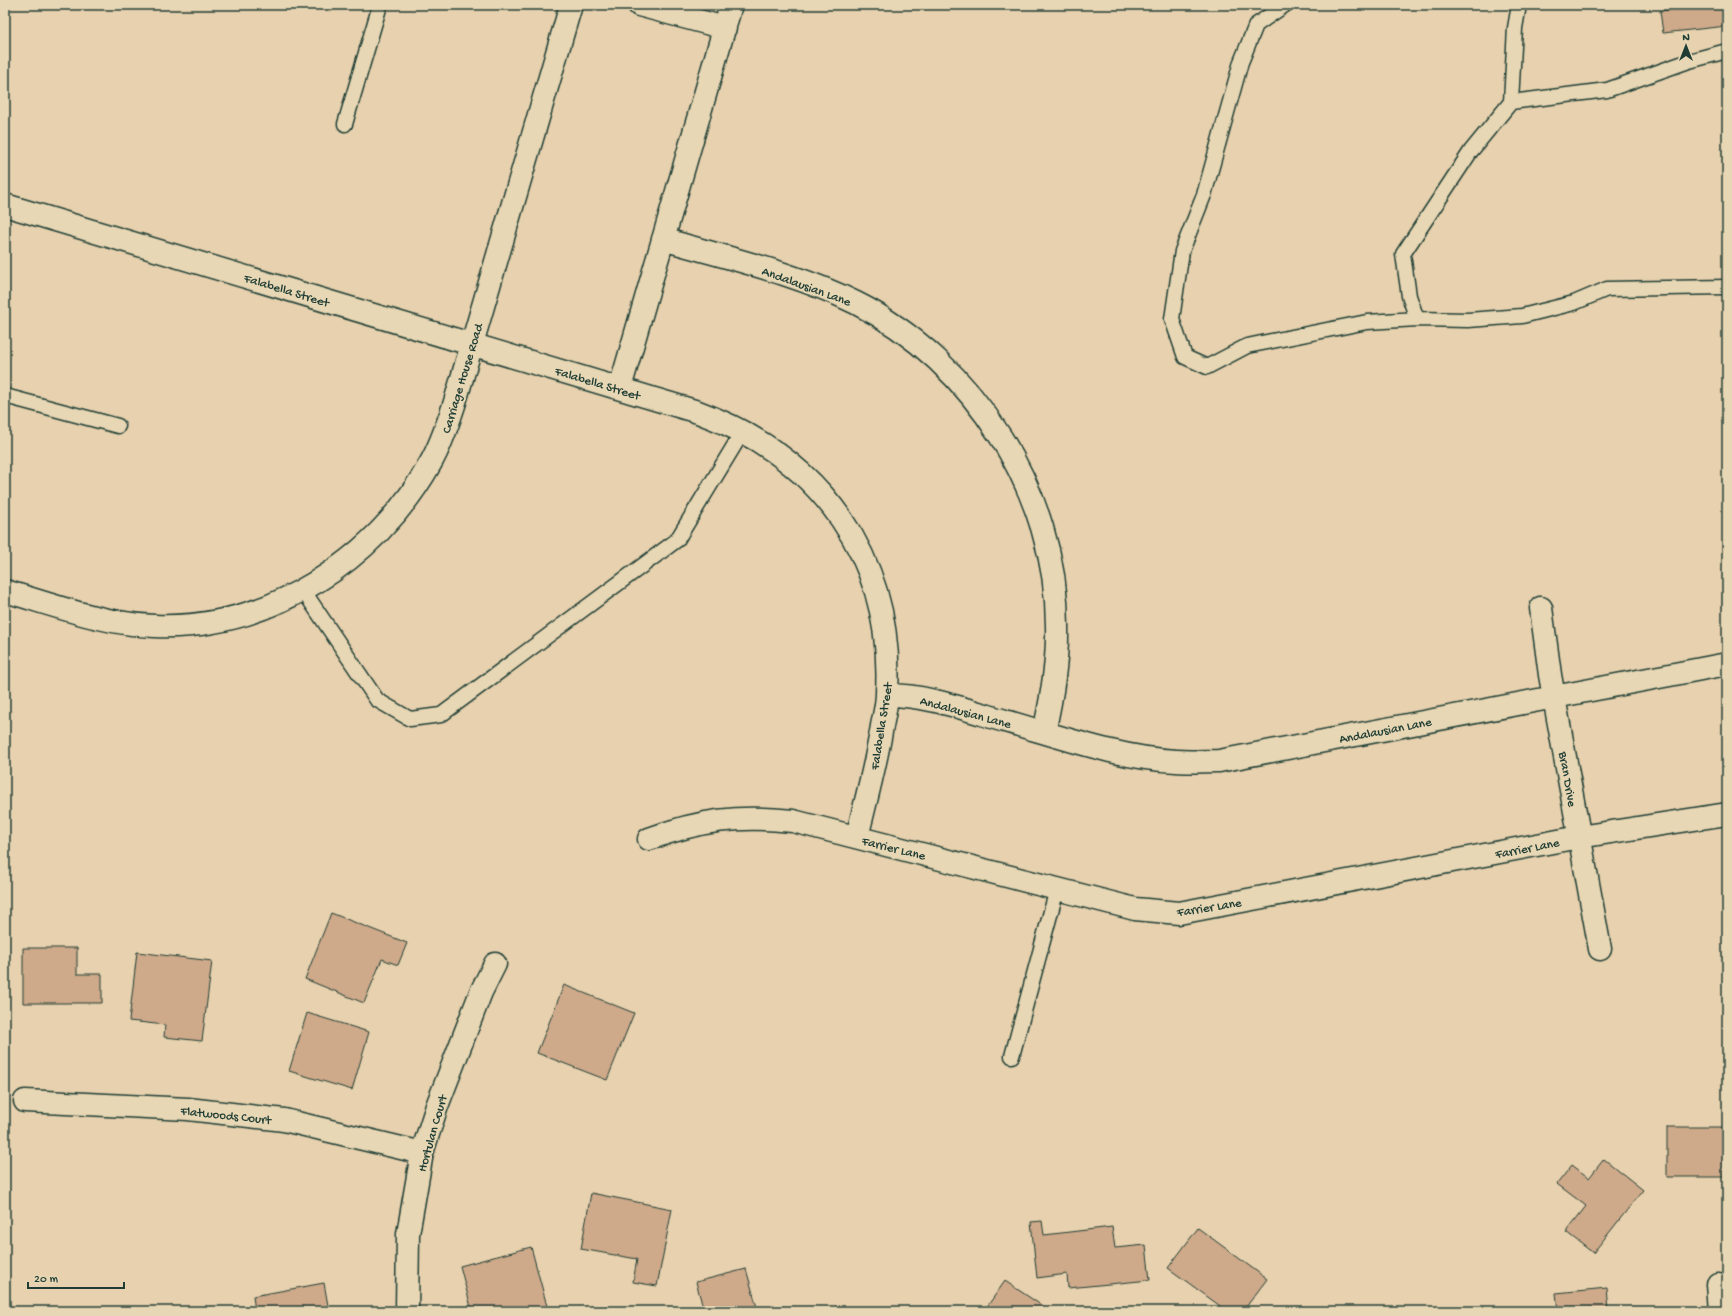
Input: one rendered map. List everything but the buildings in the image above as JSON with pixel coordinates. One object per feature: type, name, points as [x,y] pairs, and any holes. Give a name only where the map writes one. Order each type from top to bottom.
[{"type":"street","name":"Carriage House Road","points":[[5,591],[104,620],[155,626],[206,623],[230,618],[262,608],[303,590],[347,561],[372,540],[394,516],[414,490],[431,463],[444,433],[472,344],[571,5]]},
{"type":"street","points":[[639,5],[725,28]]},
{"type":"street","points":[[620,388],[731,5]]},
{"type":"street","name":"Falabella Street","points":[[5,205],[698,412],[727,423],[779,454],[803,473],[824,496],[842,520],[858,546],[880,604],[888,657],[887,695],[877,758],[857,838]]},
{"type":"street","name":"Andalausian Lane","points":[[663,239],[824,288],[857,304],[888,322],[917,343],[944,366],[969,393],[991,422],[1010,452],[1023,478],[1039,519],[1049,553],[1055,596],[1057,654],[1052,697],[1044,732]]},
{"type":"street","name":"Bran Drive","points":[[1542,608],[1554,697],[1600,949]]},
{"type":"street","name":"Andalausian Lane","points":[[887,695],[902,695],[929,699],[1087,745],[1146,757],[1176,761],[1219,761],[1727,664]]},
{"type":"street","name":"Farrier Lane","points":[[649,839],[698,824],[735,818],[764,818],[793,822],[1135,908],[1179,913],[1579,837],[1727,814]]},
{"type":"street","name":"Hortulan Court","points":[[407,1311],[408,1234],[422,1153],[437,1106],[470,1020],[481,992],[495,964]]},
{"type":"street","name":"Flatwoods Court","points":[[25,1101],[188,1109],[284,1120],[373,1140],[422,1153]]},
{"type":"street","points":[[1718,1284],[1720,1311]]},
{"type":"lane","points":[[345,124],[380,5]]},
{"type":"lane","points":[[1285,5],[1256,25],[1241,62],[1204,195],[1182,251],[1172,319],[1186,357],[1207,366],[1247,346],[1367,322],[1417,319],[1468,320],[1522,316],[1574,304],[1608,288],[1727,287]]},
{"type":"lane","points":[[1417,319],[1409,296],[1403,254],[1472,151],[1511,102],[1515,28],[1519,5]]},
{"type":"lane","points":[[1511,102],[1607,90],[1689,61],[1727,51]]},
{"type":"lane","points":[[5,396],[118,426]]},
{"type":"lane","points":[[303,590],[377,700],[410,719],[441,715],[677,540],[742,431]]},
{"type":"lane","points":[[1012,1056],[1057,889]]}]
